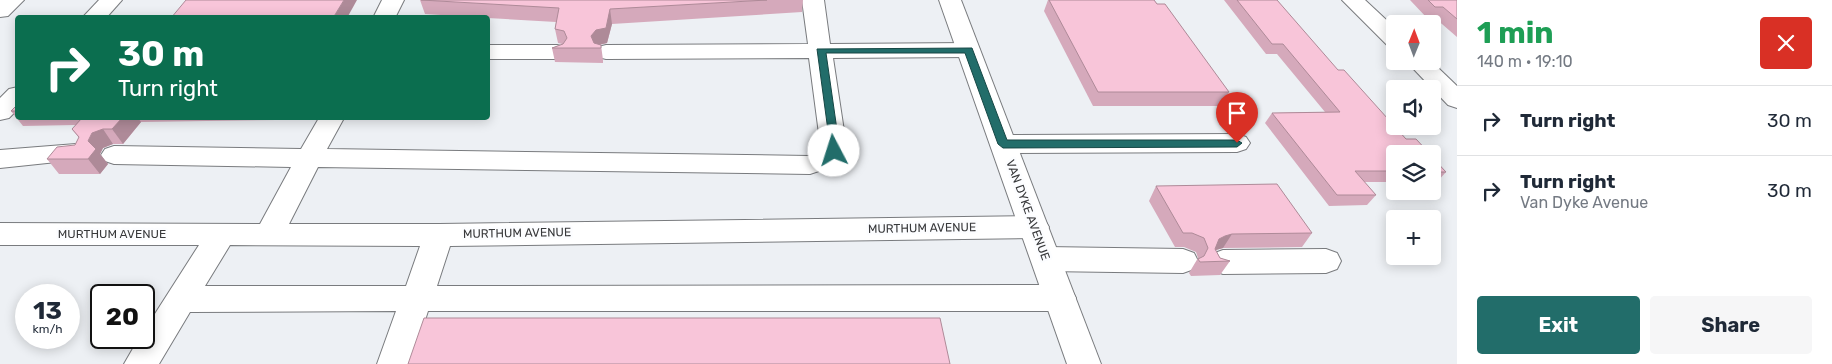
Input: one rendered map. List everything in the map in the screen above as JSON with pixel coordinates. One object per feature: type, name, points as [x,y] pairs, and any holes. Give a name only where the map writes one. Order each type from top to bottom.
[{"type":"street","points":[[0,11],[13,0]]},
{"type":"street","points":[[96,15],[111,0]]},
{"type":"street","points":[[386,15],[393,0]]},
{"type":"street","points":[[114,155],[810,165],[826,160],[834,151],[812,0]]},
{"type":"street","name":"VAN DYKE AVENUE","points":[[950,0],[1084,364]]},
{"type":"street","points":[[1353,0],[1386,31]]},
{"type":"street","points":[[606,52],[969,50]]},
{"type":"street","points":[[490,52],[557,52]]},
{"type":"street","points":[[1426,70],[1457,100]]},
{"type":"street","points":[[0,112],[15,97]]},
{"type":"street","points":[[268,235],[329,120]]},
{"type":"street","points":[[1003,144],[1237,143]]},
{"type":"street","points":[[0,159],[76,154]]},
{"type":"street","name":"MURTHUM AVENUE","points":[[0,234],[439,235],[1034,227]]},
{"type":"street","points":[[141,364],[221,234]]},
{"type":"street","points":[[394,364],[439,235]]},
{"type":"street","points":[[1046,259],[1183,261]]},
{"type":"street","points":[[1223,262],[1326,261]]},
{"type":"street","points":[[182,299],[1060,298]]},
{"type":"building","points":[[186,0],[344,0],[335,15],[174,15]]},
{"type":"building","points":[[421,0],[767,0],[610,9],[606,28],[596,30],[591,36],[594,43],[601,45],[601,48],[552,48],[563,44],[567,38],[564,31],[555,29],[559,8]]},
{"type":"building","points":[[1049,0],[1154,0],[1157,4],[1165,4],[1229,92],[1098,92]]},
{"type":"building","points":[[1237,0],[1277,0],[1338,70],[1344,70],[1386,117],[1386,135],[1402,135],[1406,139],[1416,139],[1422,145],[1386,145],[1386,171],[1355,171],[1376,195],[1337,195],[1272,113],[1340,112],[1283,44],[1272,44]]},
{"type":"building","points":[[1428,0],[1457,0],[1457,19],[1443,7],[1435,7]]},
{"type":"building","points":[[80,120],[120,120],[112,129],[103,129],[92,133],[88,141],[96,149],[88,159],[47,159],[57,147],[75,145],[79,137],[72,129]]},
{"type":"building","points":[[1277,184],[1312,233],[1232,234],[1219,239],[1215,249],[1220,258],[1230,261],[1200,262],[1198,259],[1204,256],[1208,248],[1204,238],[1192,233],[1183,233],[1156,186]]},
{"type":"building","points":[[424,318],[940,318],[950,364],[408,364]]},
{"type":"route","points":[[834,151],[834,138],[820,51],[969,50],[1003,144],[1237,143]]}]
